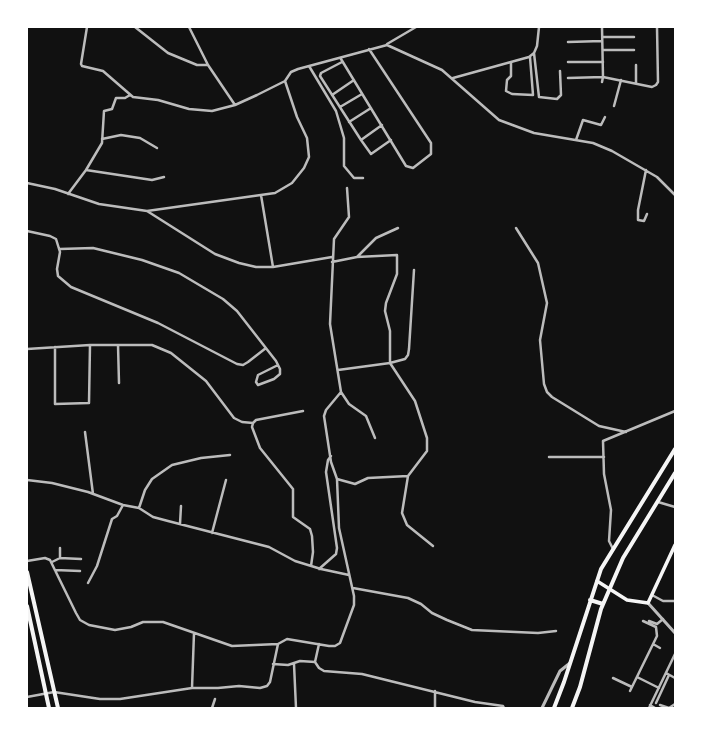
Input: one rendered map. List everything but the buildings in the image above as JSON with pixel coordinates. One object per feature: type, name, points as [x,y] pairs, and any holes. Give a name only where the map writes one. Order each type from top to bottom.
[{"type":"main road","points":[[554,708],[601,569],[675,449]]},
{"type":"main road","points":[[572,708],[580,687],[603,604],[623,558],[675,473]]},
{"type":"main road","points":[[597,581],[627,600],[648,603],[673,553],[675,544]]},
{"type":"main road","points":[[27,572],[58,708]]},
{"type":"main road","points":[[590,600],[603,604]]},
{"type":"main road","points":[[34,604],[27,606],[49,708]]},
{"type":"main road","points":[[39,663],[48,661]]},
{"type":"street","points":[[87,27],[81,65],[107,74],[130,95],[158,100],[190,110],[212,111],[235,105],[285,81],[291,72],[309,66],[342,60]]},
{"type":"street","points":[[135,27],[168,53],[197,65],[208,65]]},
{"type":"street","points":[[189,27],[208,65],[235,105]]},
{"type":"street","points":[[391,140],[371,154],[340,108],[320,74],[342,60],[369,49],[387,45],[416,27]]},
{"type":"street","points":[[453,78],[487,67],[530,56],[534,53],[538,46],[539,27]]},
{"type":"street","points":[[602,27],[602,82]]},
{"type":"street","points":[[568,78],[603,77],[652,87],[656,85],[658,82],[657,27]]},
{"type":"street","points":[[602,37],[634,37]]},
{"type":"street","points":[[568,42],[602,41]]},
{"type":"street","points":[[387,45],[442,70],[453,78],[499,120],[534,133],[593,143],[612,151],[646,170],[657,177],[675,194]]},
{"type":"street","points":[[342,60],[406,166],[414,168],[431,154],[431,143],[369,49]]},
{"type":"street","points":[[603,50],[634,50]]},
{"type":"street","points":[[534,53],[539,97],[557,99],[561,95],[560,71]]},
{"type":"street","points":[[511,62],[511,76],[507,80],[506,91],[512,94],[533,95],[530,56]]},
{"type":"street","points":[[568,62],[603,62]]},
{"type":"street","points":[[636,65],[636,84]]},
{"type":"street","points":[[309,66],[336,111],[344,138],[344,166],[354,178],[363,178]]},
{"type":"street","points":[[332,95],[354,80]]},
{"type":"street","points":[[614,106],[621,80]]},
{"type":"street","points":[[27,182],[99,204],[147,211],[275,193],[292,183],[304,168],[309,157],[307,138],[297,117],[285,81]]},
{"type":"street","points":[[340,108],[362,94]]},
{"type":"street","points":[[68,194],[86,170],[102,143],[104,111],[112,109],[116,98],[125,98],[130,95]]},
{"type":"street","points":[[349,122],[371,108]]},
{"type":"street","points":[[576,140],[583,120],[601,124],[605,117]]},
{"type":"street","points":[[361,140],[382,125]]},
{"type":"street","points":[[102,139],[122,135],[140,138],[157,148]]},
{"type":"street","points":[[86,170],[152,180],[164,177]]},
{"type":"street","points":[[646,170],[638,210],[638,220],[644,221],[648,214]]},
{"type":"street","points":[[347,188],[349,217],[336,234],[332,257],[330,324],[341,392],[349,404],[366,416],[375,438]]},
{"type":"street","points":[[261,195],[273,267]]},
{"type":"street","points":[[147,211],[215,254],[250,266],[273,267],[332,257]]},
{"type":"street","points":[[356,257],[376,238],[398,228]]},
{"type":"street","points":[[516,228],[538,263],[547,303],[540,340],[544,384],[547,392],[552,397],[599,426],[626,432]]},
{"type":"street","points":[[27,231],[50,236],[56,239],[60,249],[57,269],[58,276],[71,288],[158,323],[236,364],[243,365],[266,348]]},
{"type":"street","points":[[60,249],[93,248],[142,260],[179,273],[223,298],[237,311],[278,365],[280,374],[274,379],[258,385],[256,382],[258,375],[278,365]]},
{"type":"street","points":[[332,262],[356,257],[397,255],[397,274],[386,303],[385,311],[390,332],[390,363],[415,401],[427,438],[427,451],[408,476],[402,507],[403,518],[407,525],[433,546]]},
{"type":"street","points":[[338,370],[390,363],[405,359],[408,355],[414,270]]},
{"type":"street","points":[[118,345],[119,383]]},
{"type":"street","points":[[27,349],[152,345],[171,353],[206,381],[234,418],[242,422],[253,423],[256,420],[303,411]]},
{"type":"street","points":[[55,347],[55,404],[89,403],[90,346]]},
{"type":"street","points":[[27,561],[45,558],[52,562],[80,620],[89,625],[115,630],[131,627],[143,622],[163,622],[232,646],[278,644],[287,639],[335,646],[340,643],[354,605],[353,588],[338,528],[337,478],[331,456],[324,412],[341,392]]},
{"type":"street","points":[[613,550],[609,541],[611,510],[604,474],[603,441],[675,411]]},
{"type":"street","points":[[253,423],[255,439],[260,448],[293,490],[292,517],[310,529],[313,552],[311,566]]},
{"type":"street","points":[[85,432],[93,494]]},
{"type":"street","points":[[139,508],[145,490],[152,479],[172,465],[201,458],[230,455]]},
{"type":"street","points":[[319,569],[336,554],[337,548],[326,472],[328,460],[331,456]]},
{"type":"street","points":[[549,457],[604,457]]},
{"type":"street","points":[[337,478],[355,484],[368,478],[408,476]]},
{"type":"street","points":[[27,480],[52,482],[93,494],[123,505],[139,508],[153,516],[269,547],[295,562],[349,575]]},
{"type":"street","points":[[212,533],[226,480]]},
{"type":"street","points":[[658,502],[675,507]]},
{"type":"street","points":[[88,583],[98,566],[112,519],[117,516],[123,505]]},
{"type":"street","points":[[180,524],[182,506]]},
{"type":"street","points":[[60,548],[60,558]]},
{"type":"street","points":[[673,553],[675,557]]},
{"type":"street","points":[[52,562],[60,558],[81,559]]},
{"type":"street","points":[[55,570],[80,571]]},
{"type":"street","points":[[353,588],[408,598],[421,604],[432,613],[472,630],[538,633],[556,631]]},
{"type":"street","points":[[652,595],[663,601],[675,601]]},
{"type":"street","points":[[648,603],[675,633]]},
{"type":"street","points":[[655,625],[663,619]]},
{"type":"street","points":[[643,621],[655,625]]},
{"type":"street","points":[[630,691],[657,636],[655,625],[649,621]]},
{"type":"street","points":[[192,688],[194,633]]},
{"type":"street","points":[[27,697],[45,692],[54,692],[100,699],[120,699],[192,688],[239,686],[260,688],[267,686],[270,682],[278,644]]},
{"type":"street","points":[[320,644],[316,662],[319,668],[324,671],[362,674],[475,702],[503,706],[504,708]]},
{"type":"street","points":[[653,644],[660,648]]},
{"type":"street","points":[[655,708],[650,707],[675,654]]},
{"type":"street","points":[[273,664],[294,664],[300,661],[316,662]]},
{"type":"street","points":[[542,708],[560,671],[570,663]]},
{"type":"street","points":[[294,664],[296,708]]},
{"type":"street","points":[[666,674],[675,678]]},
{"type":"street","points":[[656,703],[669,675]]},
{"type":"street","points":[[637,677],[659,688]]},
{"type":"street","points":[[614,678],[632,687]]},
{"type":"street","points":[[435,691],[435,708]]},
{"type":"street","points":[[212,708],[214,699]]},
{"type":"street","points":[[660,705],[669,708],[675,704]]}]
